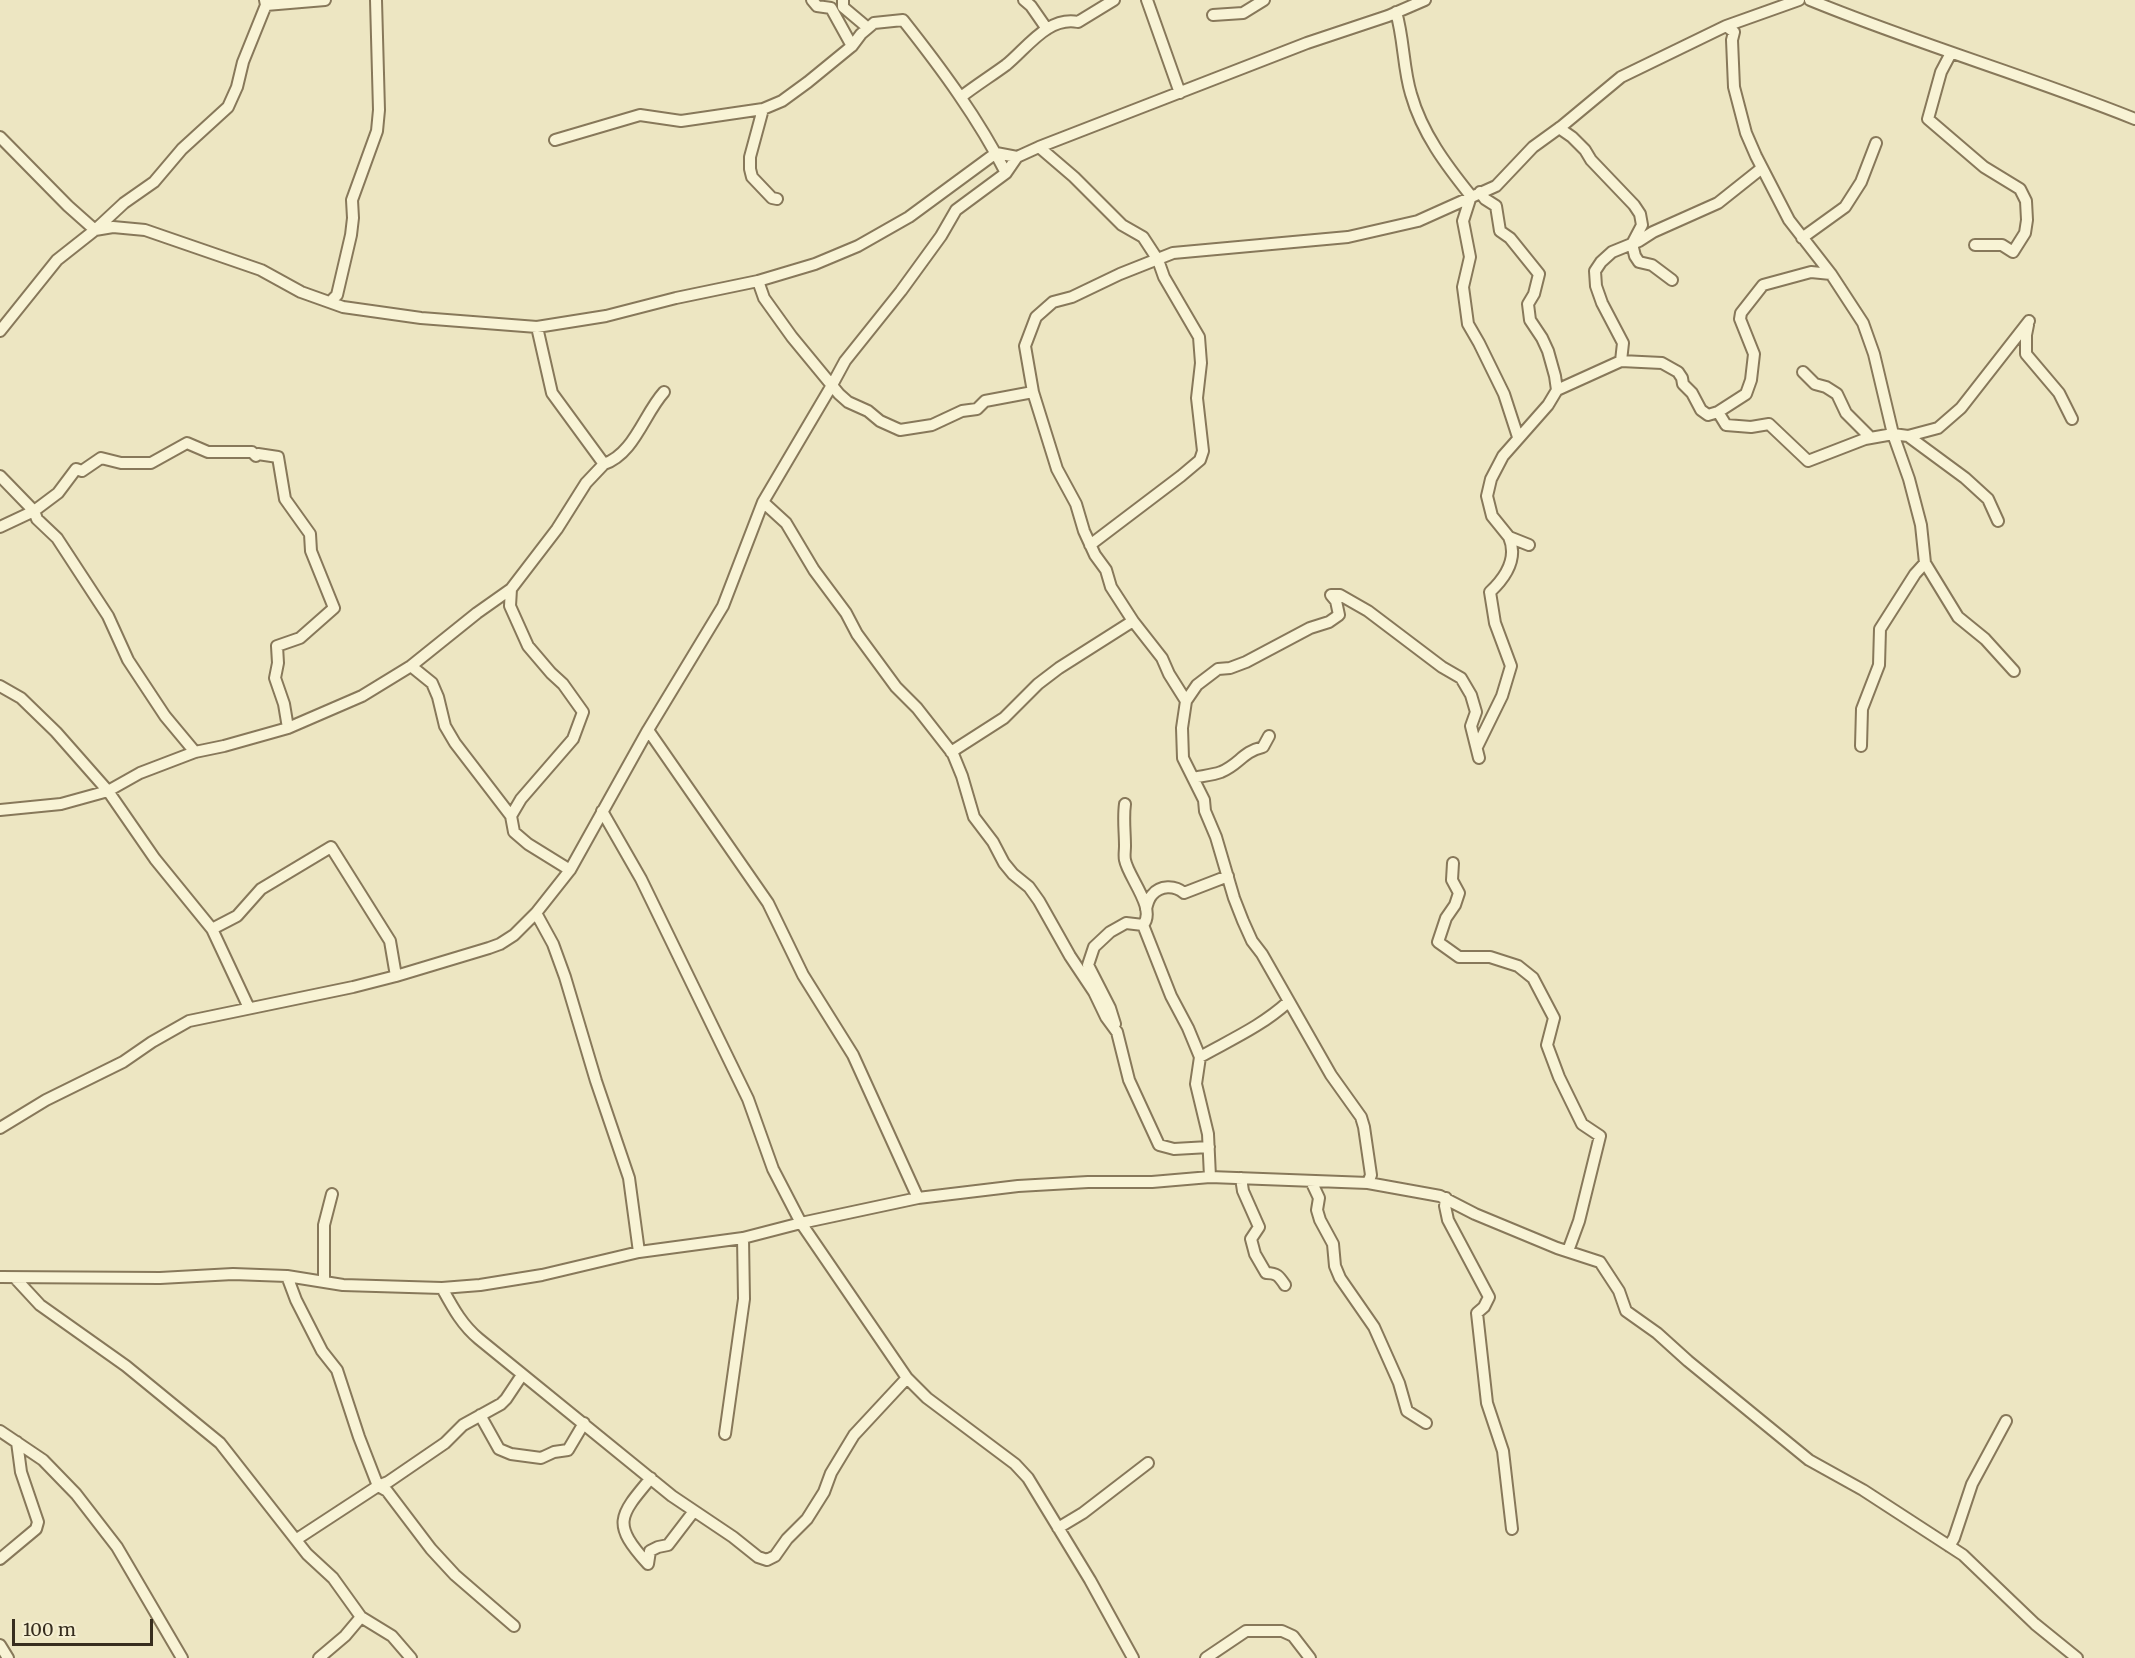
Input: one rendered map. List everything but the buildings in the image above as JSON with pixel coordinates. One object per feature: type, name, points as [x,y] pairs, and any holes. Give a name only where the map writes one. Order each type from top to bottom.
[{"type":"street","points":[[0,331],[57,260],[124,203],[154,182],[182,149],[228,106],[237,87],[243,62],[266,3],[325,0]]},
{"type":"street","points":[[330,302],[337,295],[351,235],[352,200],[376,131],[379,110],[376,0]]},
{"type":"street","points":[[812,0],[817,6],[831,8],[852,46]]},
{"type":"street","points":[[843,0],[843,7],[868,28]]},
{"type":"street","points":[[1024,0],[1047,29]]},
{"type":"street","points":[[961,97],[1005,65],[1047,29],[1067,20],[1078,22],[1114,0]]},
{"type":"street","points":[[1147,0],[1179,93]]},
{"type":"street","points":[[1213,15],[1243,13],[1264,0]]},
{"type":"street","points":[[0,1128],[46,1100],[123,1062],[189,1021],[396,976],[500,944],[514,935],[536,913],[570,870],[648,730],[723,606],[763,502],[844,361],[901,291],[941,237],[956,210],[1006,173],[1017,158],[1039,147],[1307,43],[1425,0]]},
{"type":"street","points":[[1186,700],[1169,674],[1162,658],[1118,601],[1106,570],[1090,545],[1076,504],[1057,469],[1033,392],[1025,346],[1036,317],[1053,302],[1072,297],[1120,274],[1173,253],[1348,237],[1418,221],[1496,186],[1533,147],[1621,77],[1726,26],[1798,0]]},
{"type":"street","points":[[1810,0],[2135,119]]},
{"type":"street","points":[[1396,12],[1410,93],[1423,126],[1441,158],[1476,194],[1496,206],[1500,231],[1510,238],[1539,274],[1534,294],[1528,304],[1530,320],[1548,351],[1557,390]]},
{"type":"street","points":[[555,140],[640,115],[681,120],[763,109],[782,101],[852,46],[874,23],[903,20],[961,97],[1006,173]]},
{"type":"street","points":[[1726,26],[1734,32],[1732,40],[1734,87],[1746,133],[1762,168],[1789,220],[1831,274],[1863,323],[1877,364],[1893,434],[1909,479],[1921,525],[1925,563],[1958,617],[1985,639],[2014,671]]},
{"type":"street","points":[[1951,53],[1941,72],[1928,119],[1984,167],[2020,189],[2026,201],[2025,232],[2013,252],[2002,245],[1975,245]]},
{"type":"street","points":[[763,109],[750,158],[750,169],[752,177],[772,198],[777,199]]},
{"type":"street","points":[[1559,128],[1586,150],[1591,160],[1640,214],[1642,225],[1632,244],[1639,262],[1652,265],[1672,280]]},
{"type":"street","points":[[0,137],[95,230]]},
{"type":"street","points":[[1802,238],[1845,207],[1861,182],[1876,143]]},
{"type":"street","points":[[1039,147],[1074,177],[1122,225],[1143,237],[1158,260],[1164,277],[1199,338],[1201,363],[1197,398],[1203,451],[1200,460],[1090,545]]},
{"type":"street","points":[[95,230],[113,227],[145,230],[261,270],[301,292],[343,307],[421,318],[537,327],[606,316],[676,298],[758,281],[815,264],[858,246],[909,217],[996,153],[1017,158]]},
{"type":"street","points":[[1621,361],[1623,343],[1602,303],[1596,286],[1595,272],[1601,262],[1612,252],[1718,203],[1762,168]]},
{"type":"street","points":[[1476,194],[1463,221],[1470,257],[1463,287],[1468,324],[1504,394],[1518,437]]},
{"type":"street","points":[[1368,1183],[1371,1175],[1361,1117],[1331,1075],[1262,954],[1252,941],[1234,898],[1216,837],[1205,811],[1204,800],[1183,758],[1182,728],[1186,700],[1197,685],[1218,669],[1230,668],[1246,662],[1310,628],[1329,622],[1339,615],[1336,602],[1331,595],[1340,595],[1368,611],[1442,668],[1461,678],[1471,695],[1476,712],[1471,726],[1478,752],[1502,696],[1511,666],[1496,622],[1490,592],[1501,582],[1511,565],[1514,547],[1492,516],[1487,496],[1491,479],[1503,456],[1548,405],[1557,390],[1621,361],[1662,363],[1669,366],[1678,372],[1683,384],[1692,393],[1701,410],[1708,415],[1718,412],[1746,394],[1751,380],[1754,354],[1740,319],[1741,313],[1763,285],[1811,272],[1831,274]]},
{"type":"street","points":[[758,281],[764,298],[792,337],[848,402],[900,430],[933,425],[962,411],[977,409],[985,401],[1033,392]]},
{"type":"street","points":[[1718,412],[1725,425],[1750,427],[1769,424],[1808,461],[1871,438],[1893,434],[1908,436],[1938,428],[1961,408],[2029,321],[2026,354],[2059,393],[2072,419]]},
{"type":"street","points":[[537,327],[552,393],[604,464]]},
{"type":"street","points":[[1803,372],[1815,384],[1838,394],[1846,413],[1871,438]]},
{"type":"street","points":[[0,810],[61,804],[108,791],[140,773],[195,752],[288,728],[362,696],[411,666],[511,589],[557,529],[586,483],[604,464],[615,461],[627,448],[654,403],[664,392]]},
{"type":"street","points":[[1908,436],[1965,478],[1988,499],[1998,521]]},
{"type":"street","points":[[0,526],[34,511],[58,493],[76,469],[82,471],[100,458],[121,463],[151,463],[187,443],[208,452],[252,452],[256,456],[258,454],[278,457],[285,499],[310,534],[311,551],[334,608],[300,638],[277,646],[278,663],[275,678],[284,704],[288,728]]},
{"type":"street","points":[[0,476],[34,511],[37,519],[57,538],[108,616],[129,660],[165,716],[195,752]]},
{"type":"street","points":[[763,502],[786,523],[814,570],[846,613],[856,634],[951,752],[962,776],[974,817],[993,842],[1012,874],[1029,887],[1039,902],[1117,1032]]},
{"type":"street","points":[[1509,537],[1529,545]]},
{"type":"street","points":[[1861,746],[1862,709],[1879,665],[1880,629],[1915,574],[1925,563]]},
{"type":"street","points":[[511,589],[510,606],[528,646],[563,684],[584,712],[573,738],[522,799],[511,816]]},
{"type":"street","points":[[494,600],[510,606]]},
{"type":"street","points":[[951,752],[1004,718],[1038,684],[1059,668],[1133,621]]},
{"type":"street","points":[[411,666],[432,683],[445,726],[455,743],[511,816],[514,831],[528,844],[570,870]]},
{"type":"street","points":[[0,686],[21,698],[56,732],[108,791],[155,859],[212,929],[249,1008]]},
{"type":"street","points":[[648,730],[768,903],[803,975],[853,1055],[918,1198]]},
{"type":"street","points":[[1192,778],[1221,772],[1250,750],[1263,747],[1269,736]]},
{"type":"street","points":[[1125,804],[1125,860],[1146,909],[1146,921],[1143,925]]},
{"type":"street","points":[[602,812],[641,879],[748,1099],[773,1169],[801,1223],[907,1378],[927,1398],[1015,1464],[1028,1478],[1090,1580],[1133,1658]]},
{"type":"street","points":[[212,929],[237,916],[261,889],[331,847],[390,941],[396,976]]},
{"type":"street","points":[[1453,864],[1452,880],[1459,893],[1455,905],[1446,918],[1438,942],[1459,957],[1490,957],[1518,966],[1533,978],[1554,1018],[1547,1045],[1559,1077],[1582,1124],[1600,1136],[1579,1221],[1568,1251]]},
{"type":"street","points":[[1146,909],[1152,894],[1161,889],[1178,888],[1184,893],[1228,876]]},
{"type":"street","points":[[536,913],[553,944],[565,976],[596,1081],[629,1178],[639,1252]]},
{"type":"street","points":[[1143,925],[1126,923],[1110,932],[1094,947],[1088,965],[1110,1008],[1129,1080],[1159,1145],[1174,1149],[1209,1148]]},
{"type":"street","points":[[1143,925],[1171,996],[1200,1057],[1196,1084],[1208,1134],[1210,1177]]},
{"type":"street","points":[[1200,1057],[1252,1029],[1275,1014],[1288,1002]]},
{"type":"street","points":[[0,1277],[160,1278],[233,1274],[287,1276],[354,1286],[442,1288],[480,1285],[542,1275],[639,1252],[743,1238],[918,1198],[1018,1186],[1088,1182],[1152,1182],[1210,1177],[1368,1183],[1446,1198],[1475,1214],[1600,1262],[1619,1291],[1626,1311],[1657,1333],[1809,1460],[1863,1490],[1963,1555],[2035,1624],[2077,1658]]},
{"type":"street","points":[[1241,1178],[1243,1191],[1258,1227],[1251,1239],[1255,1254],[1266,1273],[1279,1275],[1285,1285]]},
{"type":"street","points":[[1311,1181],[1319,1198],[1317,1210],[1320,1220],[1333,1244],[1335,1266],[1340,1278],[1374,1327],[1399,1383],[1407,1411],[1426,1423]]},
{"type":"street","points":[[324,1281],[324,1225],[332,1194]]},
{"type":"street","points":[[1446,1198],[1448,1220],[1489,1298],[1477,1313],[1487,1403],[1503,1451],[1512,1529]]},
{"type":"street","points":[[725,1434],[744,1299],[743,1238]]},
{"type":"street","points":[[287,1276],[296,1300],[322,1351],[337,1370],[358,1437],[378,1486],[387,1491],[431,1549],[455,1575],[514,1626]]},
{"type":"street","points":[[15,1278],[40,1305],[126,1366],[220,1443],[308,1554],[333,1578],[361,1617],[392,1636],[411,1658]]},
{"type":"street","points":[[442,1288],[467,1330],[694,1511],[758,1557],[767,1560],[775,1556],[787,1539],[807,1519],[854,1435],[907,1378]]},
{"type":"street","points":[[297,1539],[378,1486],[388,1482],[445,1443],[456,1431],[506,1399],[522,1375]]},
{"type":"street","points":[[480,1415],[499,1449],[511,1454],[541,1458],[554,1452],[568,1450],[584,1424]]},
{"type":"street","points":[[1949,1546],[1954,1538],[1972,1484],[2006,1421]]},
{"type":"street","points":[[0,1431],[43,1460],[76,1494],[117,1547],[182,1658]]},
{"type":"street","points":[[0,1559],[36,1529],[38,1522],[23,1482],[17,1442]]},
{"type":"street","points":[[1058,1528],[1083,1513],[1148,1463]]},
{"type":"street","points":[[651,1478],[624,1511],[622,1526],[627,1538],[648,1564],[650,1551],[657,1546],[668,1545],[694,1511]]},
{"type":"street","points":[[319,1658],[345,1636],[361,1617]]},
{"type":"street","points":[[1206,1658],[1246,1631],[1282,1630],[1293,1636],[1310,1658]]},
{"type":"street","points":[[0,1645],[8,1658]]}]
